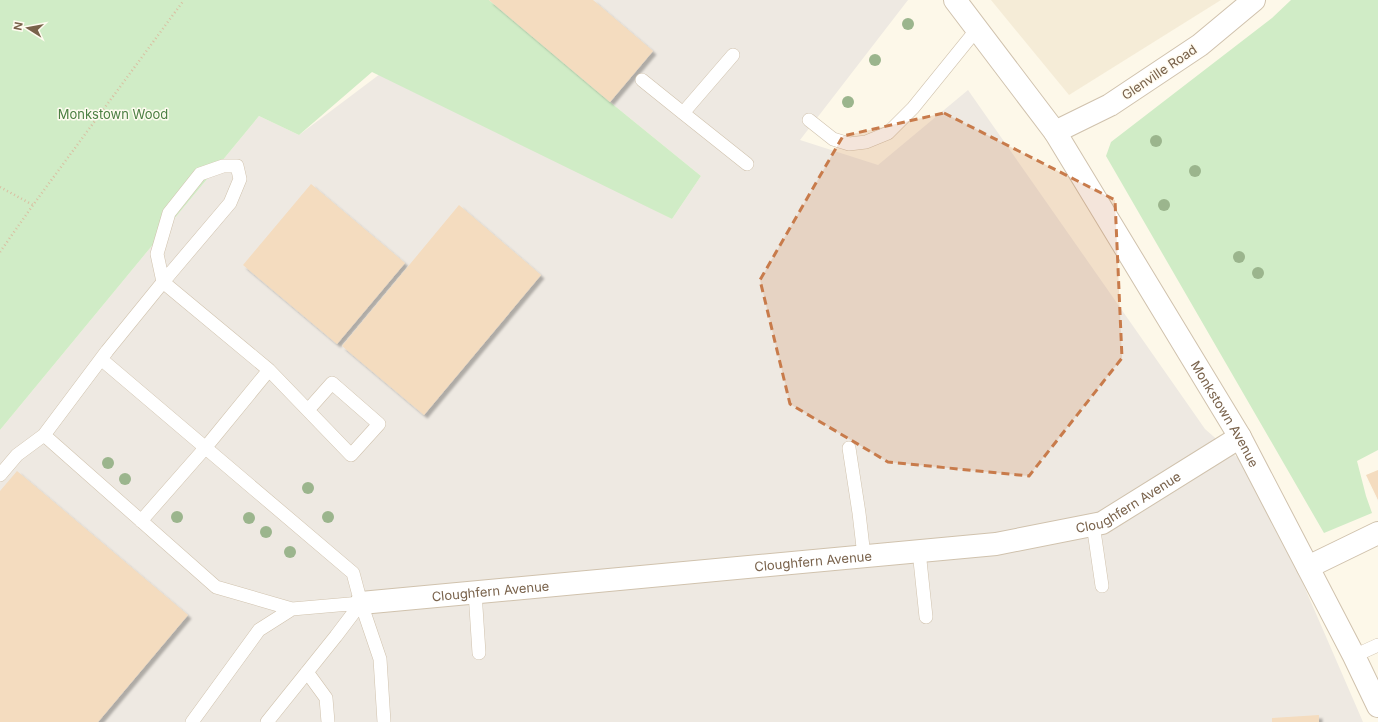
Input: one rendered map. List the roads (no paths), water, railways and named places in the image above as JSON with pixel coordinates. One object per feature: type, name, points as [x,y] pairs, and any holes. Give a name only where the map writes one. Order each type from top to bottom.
[{"type":"street","name":"Monkstown Avenue","points":[[955,0],[1055,132],[1240,437],[1354,656],[1378,706]]},
{"type":"street","name":"Glenville Road","points":[[1055,132],[1116,100],[1200,45],[1254,0]]},
{"type":"street","name":"Cloughfern Avenue","points":[[361,603],[996,544],[1102,522],[1240,437]]},
{"type":"street","points":[[1308,567],[1378,533]]},
{"type":"lane","points":[[809,120],[833,139],[849,144],[866,142],[888,133],[913,108],[977,29]]},
{"type":"lane","points":[[683,114],[733,55]]},
{"type":"lane","points":[[642,80],[747,164]]},
{"type":"lane","points":[[0,475],[17,455],[44,434],[101,359],[163,282],[230,203],[240,179],[237,166],[223,166],[200,174],[170,213],[157,254],[163,282],[269,370],[351,455],[379,424],[332,383],[308,410]]},
{"type":"lane","points":[[101,359],[353,573],[361,603],[380,659],[384,722]]},
{"type":"lane","points":[[141,521],[206,447],[269,370]]},
{"type":"lane","points":[[44,434],[216,588],[292,609],[361,603]]},
{"type":"lane","points":[[849,448],[864,556]]},
{"type":"lane","points":[[1093,524],[1102,586]]},
{"type":"lane","points":[[919,551],[926,616]]},
{"type":"lane","points":[[475,592],[479,653]]},
{"type":"lane","points":[[269,720],[361,603]]},
{"type":"lane","points":[[192,722],[259,630],[292,609]]},
{"type":"lane","points":[[1354,656],[1378,645]]},
{"type":"lane","points":[[307,672],[326,698],[328,722]]},
{"type":"park label","name":"Monkstown Wood","points":[[113,114]]}]
